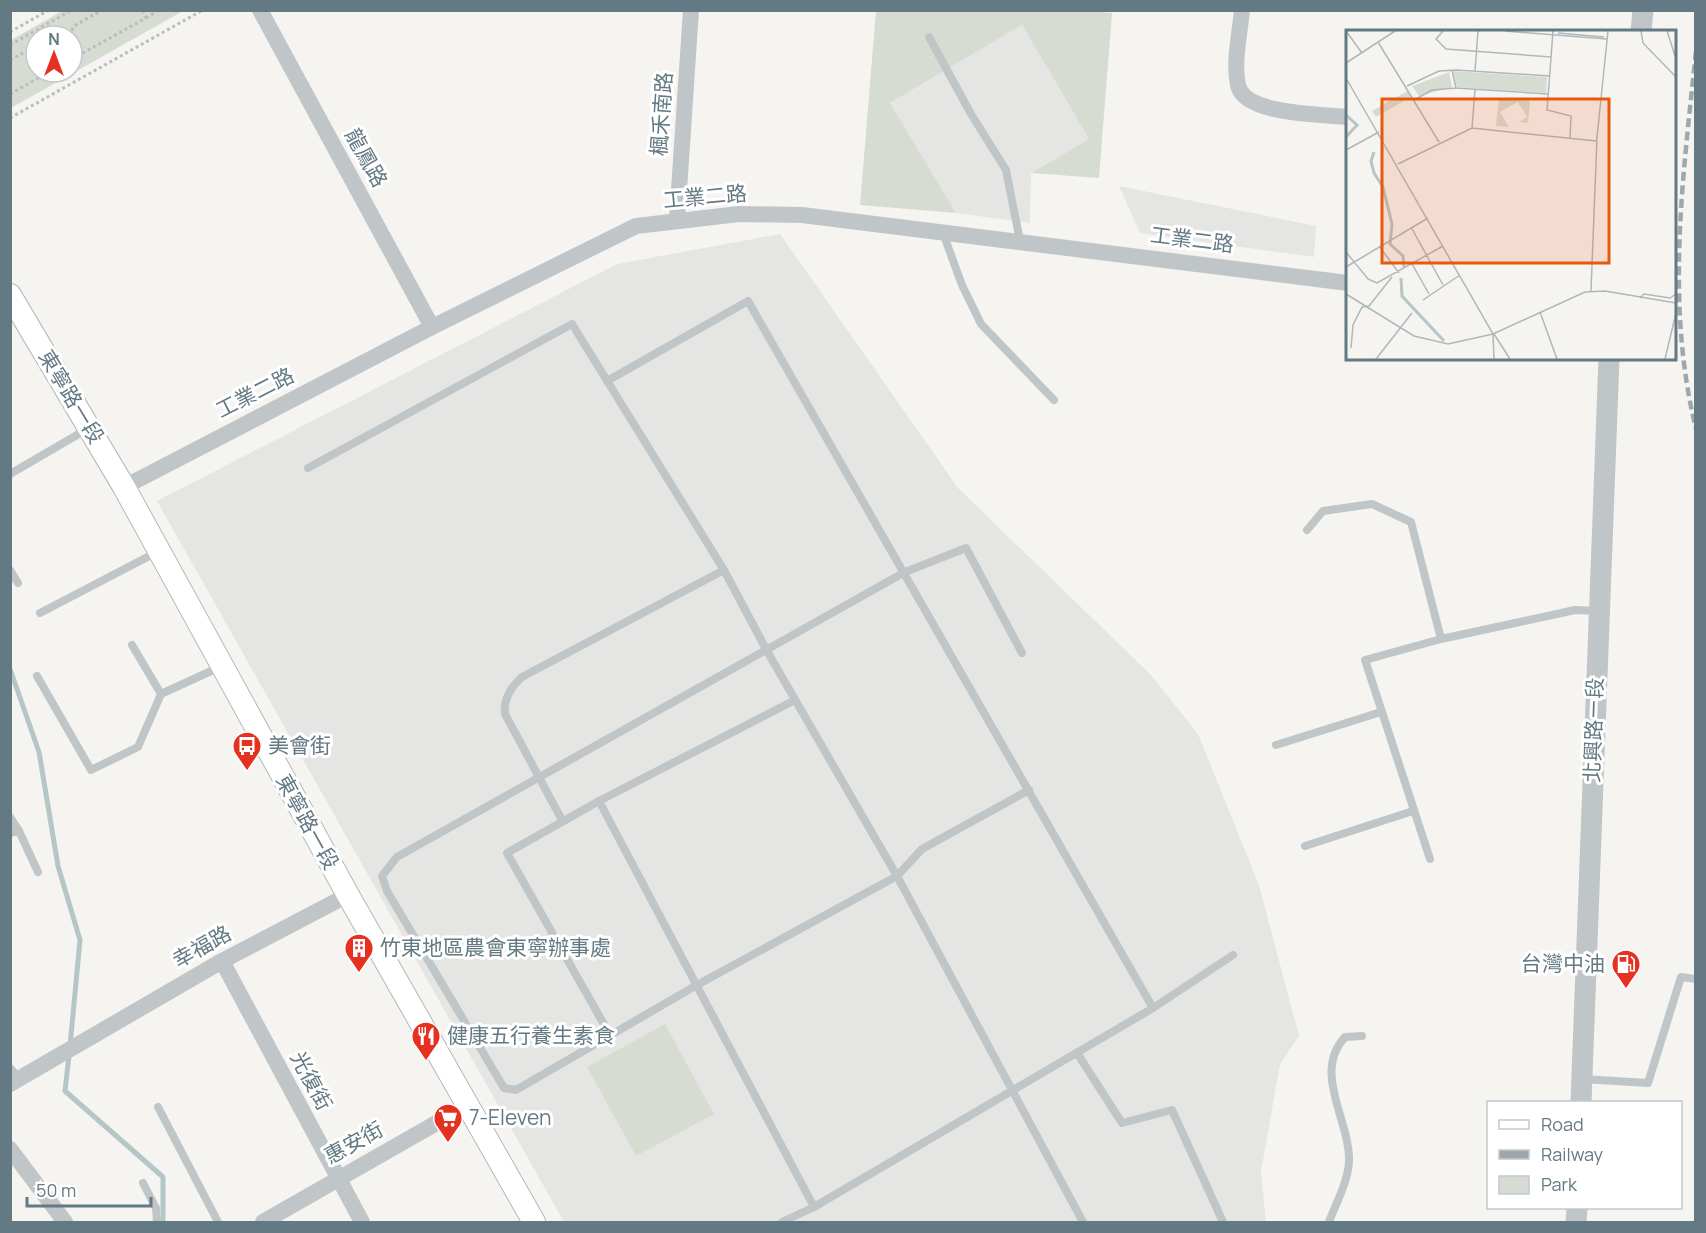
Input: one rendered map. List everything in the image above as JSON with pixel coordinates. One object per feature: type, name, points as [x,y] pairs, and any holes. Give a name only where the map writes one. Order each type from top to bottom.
[{"type":"main road","name":"東寧路一段","points":[[10,295],[124,487],[348,895],[534,1222]]},
{"type":"street","name":"龍鳳路","points":[[260,10],[432,327]]},
{"type":"street","name":"楓禾南路","points":[[677,220],[691,10]]},
{"type":"street","points":[[1242,10],[1236,75],[1238,87],[1244,97],[1268,108],[1346,117]]},
{"type":"street","points":[[1641,30],[1643,10]]},
{"type":"street","name":"工業二路","points":[[124,487],[432,327],[636,226],[739,214],[802,215],[1346,283]]},
{"type":"street","name":"北興路ㄧ段","points":[[1581,1101],[1609,360]]},
{"type":"street","name":"幸福路","points":[[13,1076],[58,1055],[222,961],[348,895]]},
{"type":"street","name":"光復街","points":[[222,961],[362,1222]]},
{"type":"street","name":"惠安街","points":[[263,1222],[468,1105]]},
{"type":"street","points":[[10,1149],[65,1222]]},
{"type":"lane","points":[[929,37],[971,114],[1006,170],[1020,241]]},
{"type":"lane","points":[[943,233],[962,285],[981,324],[1054,400]]},
{"type":"lane","points":[[607,381],[748,301],[1153,1008]]},
{"type":"lane","points":[[308,468],[572,324],[724,570],[766,651],[897,876],[1083,1222]]},
{"type":"lane","points":[[10,474],[89,428]]},
{"type":"lane","points":[[1307,530],[1323,511],[1372,504],[1411,522],[1441,639]]},
{"type":"lane","points":[[1022,653],[966,548],[905,572],[540,776],[397,857],[382,876],[387,891],[504,1088],[516,1090],[697,985],[897,876],[922,849],[1029,790]]},
{"type":"lane","points":[[40,613],[159,551]]},
{"type":"lane","points":[[10,570],[18,584]]},
{"type":"lane","points":[[562,820],[505,714],[504,706],[512,685],[522,677],[724,570]]},
{"type":"lane","points":[[1430,859],[1365,660],[1441,639],[1575,609],[1598,611]]},
{"type":"lane","points":[[132,645],[161,694]]},
{"type":"lane","points":[[37,676],[91,770],[138,747],[161,694],[222,666]]},
{"type":"lane","points":[[610,1035],[507,853],[562,820],[795,700]]},
{"type":"lane","points":[[1276,745],[1381,712]]},
{"type":"lane","points":[[599,801],[814,1207]]},
{"type":"lane","points":[[1305,846],[1413,811]]},
{"type":"lane","points":[[10,817],[15,832],[38,872]]},
{"type":"lane","points":[[784,1222],[1012,1093],[1153,1008],[1233,955]]},
{"type":"lane","points":[[1582,1079],[1648,1083],[1681,977],[1695,980]]},
{"type":"lane","points":[[1329,1222],[1346,1176],[1349,1160],[1332,1084],[1335,1048],[1345,1037],[1362,1036]]},
{"type":"lane","points":[[1077,1053],[1122,1123],[1172,1110],[1223,1222]]},
{"type":"lane","points":[[158,1107],[218,1222]]},
{"type":"lane","points":[[143,1183],[156,1208],[157,1222]]},
{"type":"path","points":[[10,32],[49,10]]},
{"type":"path","points":[[10,45],[72,10]]},
{"type":"path","points":[[78,24],[102,10]]},
{"type":"path","points":[[142,10],[146,18]]},
{"type":"path","points":[[84,52],[159,10]]},
{"type":"path","points":[[10,118],[203,10]]},
{"type":"path","points":[[10,60],[24,52]]},
{"type":"path","points":[[10,94],[28,84]]},
{"type":"shaded area","points":[[1022,25],[1089,139],[1031,173],[1030,223],[956,213],[890,103]]},
{"type":"shaded area","points":[[1119,186],[1316,226],[1314,257],[1140,233]]},
{"type":"shaded area","points":[[780,234],[958,488],[1151,675],[1198,734],[1259,885],[1299,1036],[1280,1064],[1261,1172],[1266,1222],[564,1222],[157,501],[617,264]]},
{"type":"green space","points":[[62,10],[183,11],[84,67],[84,24],[39,24]]},
{"type":"green space","points":[[1076,10],[1112,13],[1099,178],[1031,173],[1089,139],[1022,25],[890,103],[956,213],[860,205],[876,11]]},
{"type":"green space","points":[[24,33],[24,84],[54,84],[11,108],[11,40]]},
{"type":"green space","points":[[665,1024],[714,1114],[636,1156],[587,1067]]},
{"type":"waterway","points":[[10,669],[39,752],[58,866],[80,940],[70,1046]]},
{"type":"waterway","points":[[69,1055],[65,1091],[163,1177],[163,1222]]},
{"type":"railway","points":[[1696,51],[1682,193],[1679,288],[1681,335],[1696,429]]},
{"type":"place","name":"美會街","points":[[247,772]]},
{"type":"place","name":"竹東地區農會東寧辦事處","points":[[359,974]]},
{"type":"place","name":"台灣中油","points":[[1626,990]]},
{"type":"place","name":"健康五行養生素食","points":[[426,1062]]},
{"type":"place","name":"7-Eleven","points":[[448,1144]]}]
